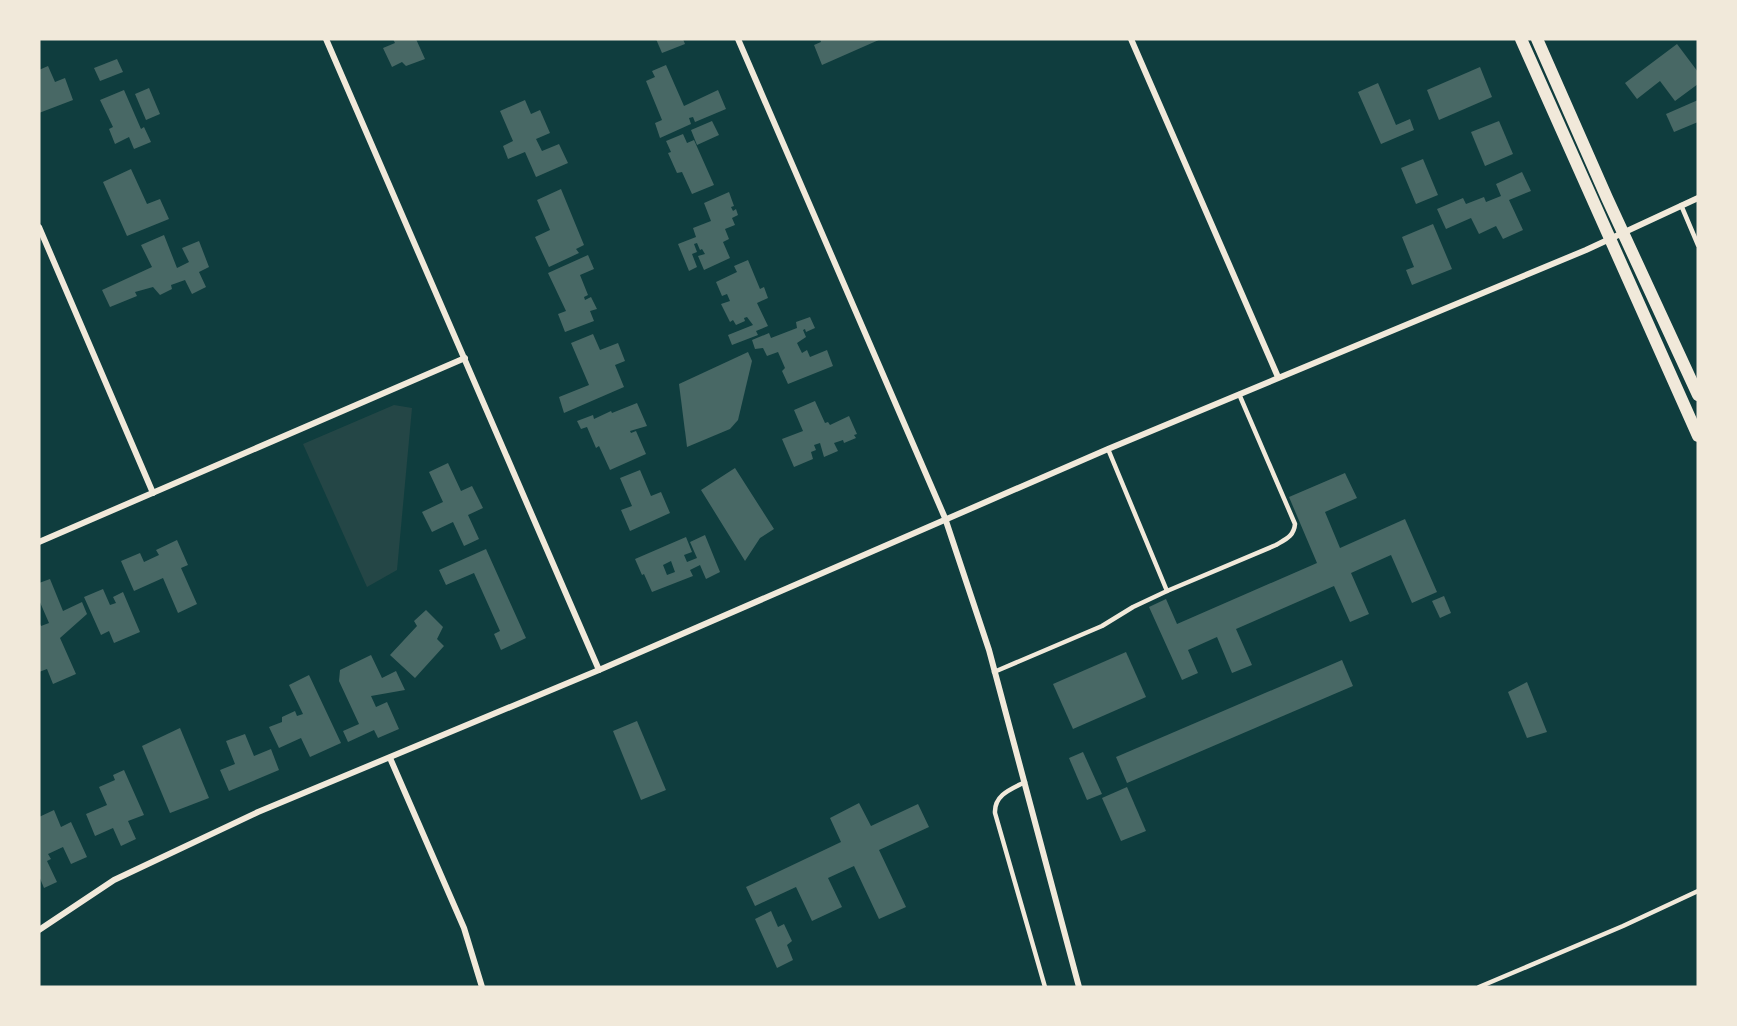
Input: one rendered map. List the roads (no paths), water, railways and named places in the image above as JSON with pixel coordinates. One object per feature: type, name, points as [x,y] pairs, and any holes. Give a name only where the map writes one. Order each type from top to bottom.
[{"type":"main road","points":[[1521,39],[1698,436]]},
{"type":"main road","points":[[1537,39],[1698,395]]},
{"type":"street","points":[[326,39],[599,670]]},
{"type":"street","points":[[738,39],[945,518],[986,640],[1080,987]]},
{"type":"street","points":[[1131,39],[1278,377]]},
{"type":"street","points":[[39,930],[96,891],[132,870],[258,812],[599,670],[945,518],[1609,239],[1698,198]]},
{"type":"street","points":[[39,227],[153,493]]},
{"type":"street","points":[[39,542],[465,357]]},
{"type":"street","points":[[390,758],[464,928],[482,987]]},
{"type":"lane","points":[[1681,205],[1698,245]]},
{"type":"lane","points":[[994,672],[1108,623],[1133,607],[1276,545],[1289,537],[1294,531],[1295,524],[1239,394]]},
{"type":"lane","points":[[1108,449],[1167,591]]},
{"type":"lane","points":[[1025,782],[999,798],[996,802],[995,813],[1045,987]]},
{"type":"lane","points":[[1479,987],[1623,926],[1698,891]]}]
